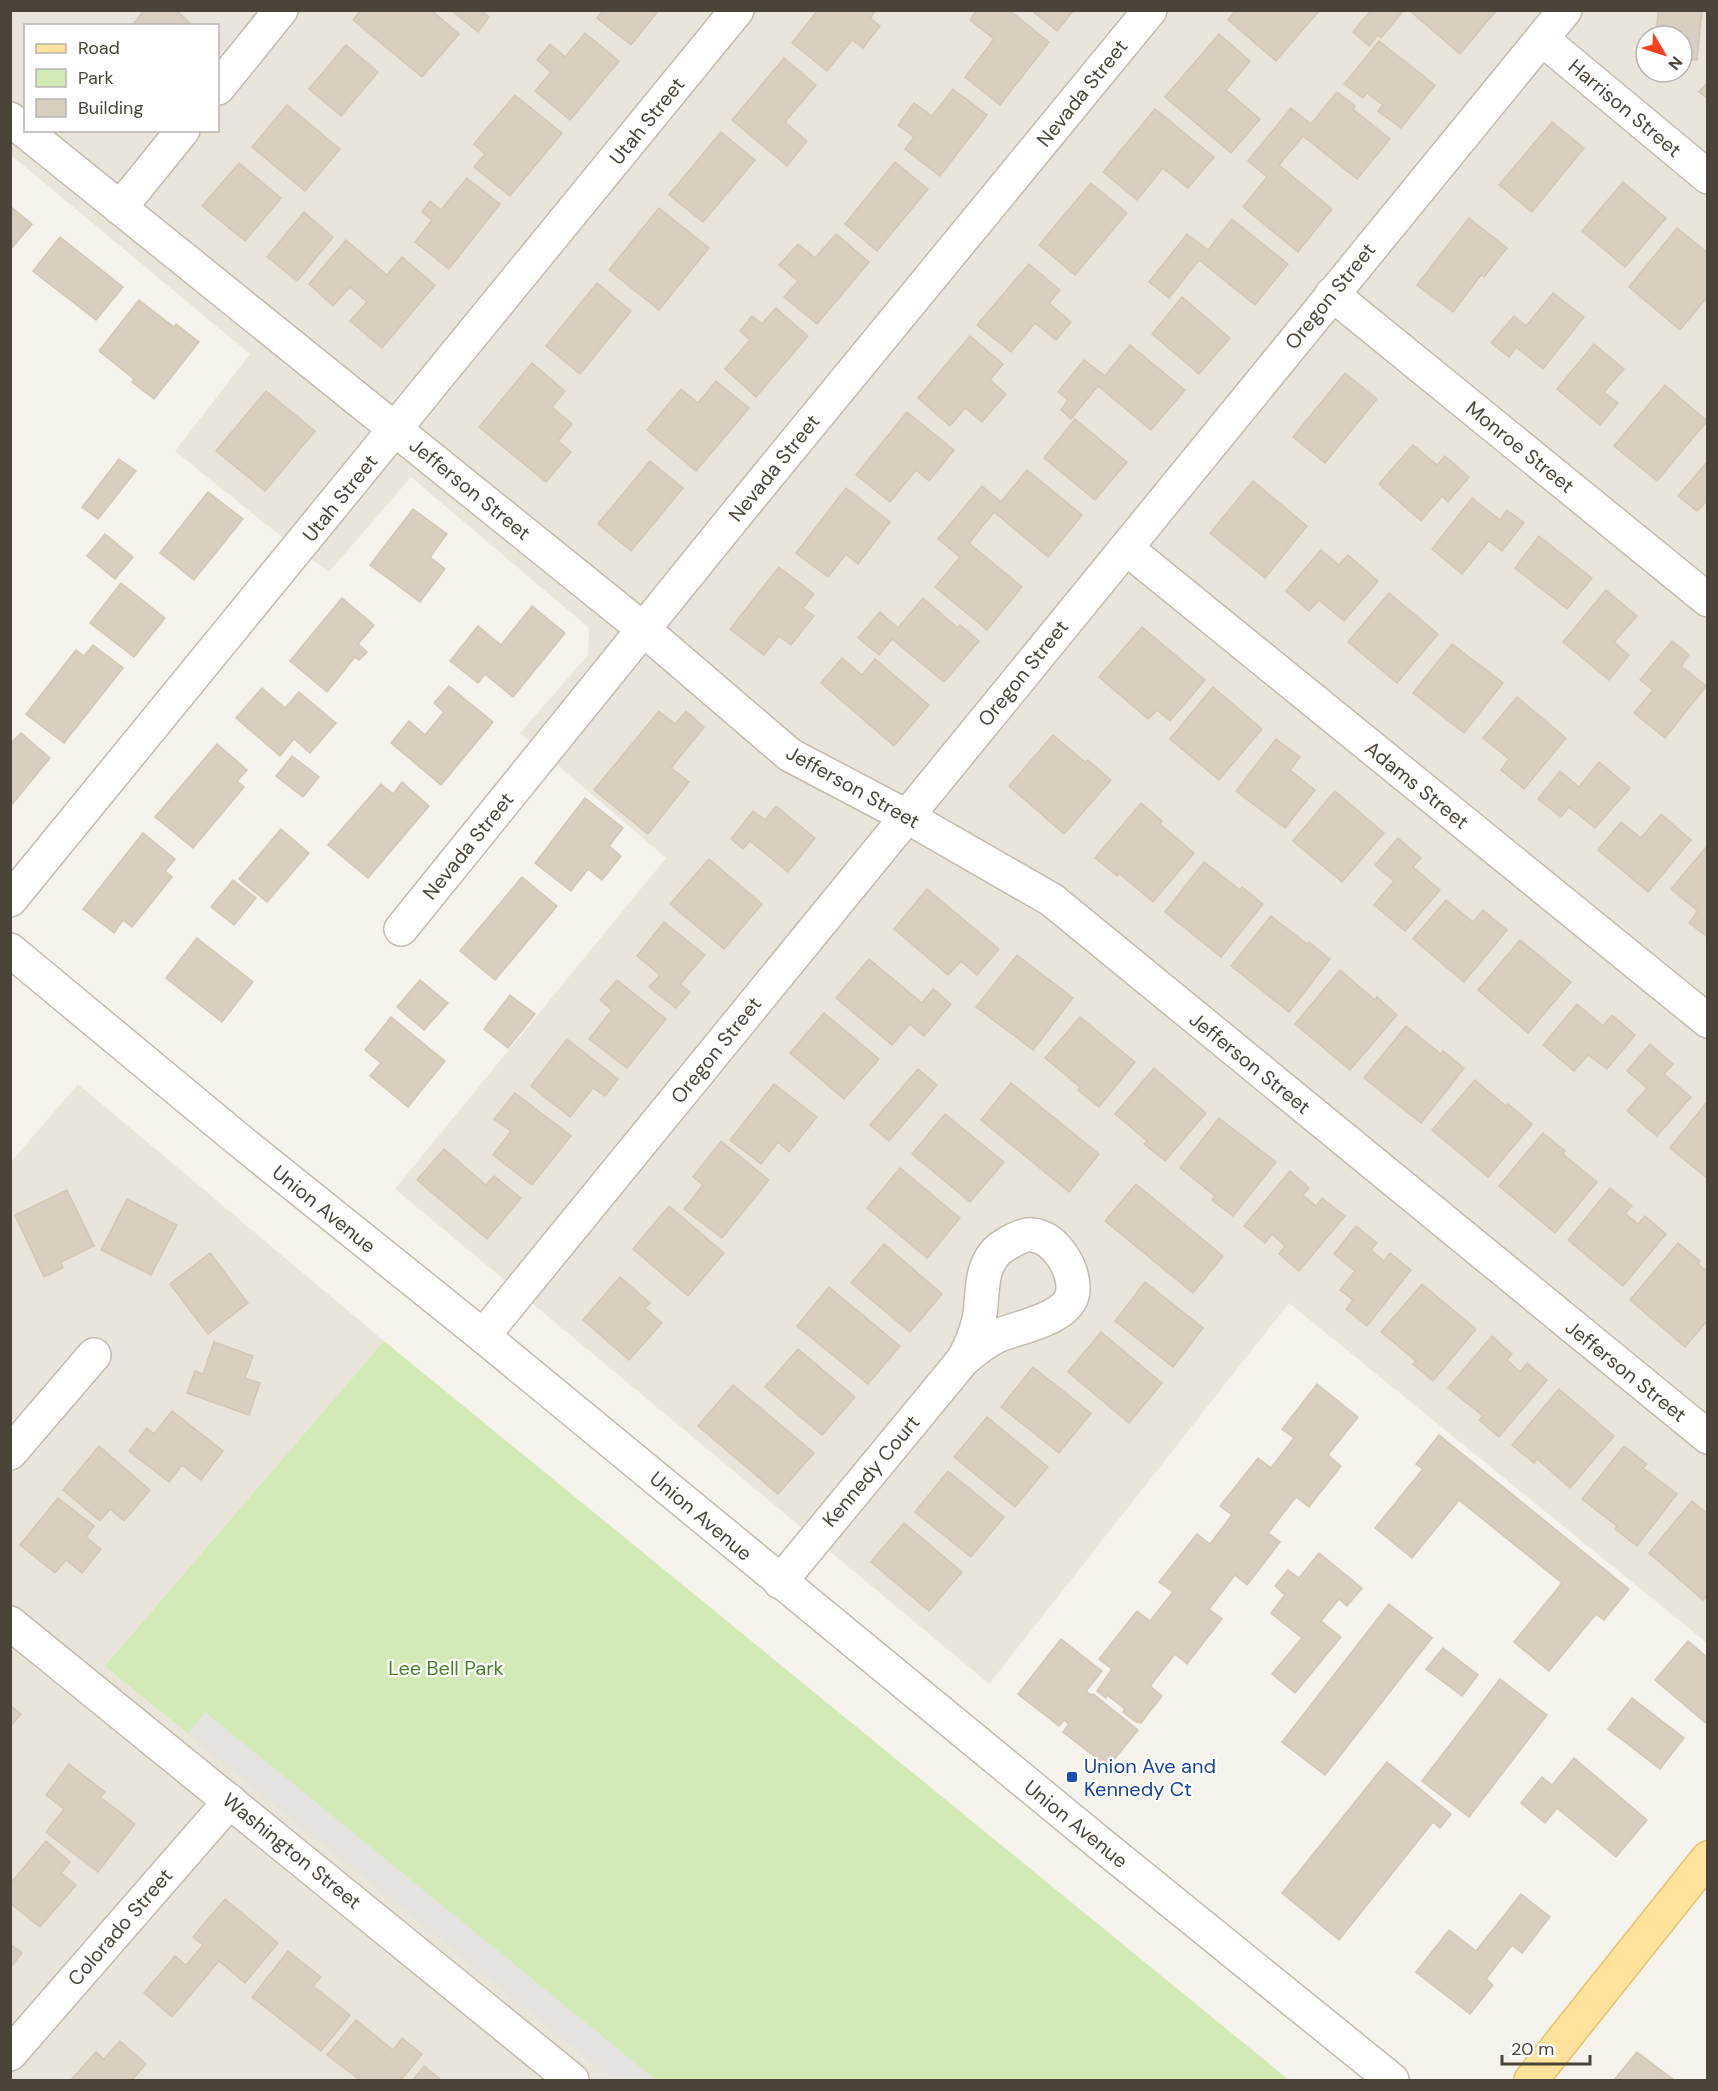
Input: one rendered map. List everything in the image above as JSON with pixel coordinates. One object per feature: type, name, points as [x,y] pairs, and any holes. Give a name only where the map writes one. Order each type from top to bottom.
[{"type":"main road","points":[[1531,2080],[1707,1858]]},
{"type":"street","points":[[219,87],[281,10]]},
{"type":"street","name":"Utah Street","points":[[10,900],[737,10]]},
{"type":"street","name":"Nevada Street","points":[[401,929],[643,629],[1150,10]]},
{"type":"street","name":"Oregon Street","points":[[483,1336],[1565,10]]},
{"type":"street","name":"Harrison Street","points":[[1542,39],[1707,177]]},
{"type":"street","name":"Jefferson Street","points":[[10,119],[24,130]]},
{"type":"street","name":"Jefferson Street","points":[[26,132],[643,629],[790,755],[906,816],[1052,900],[1707,1437]]},
{"type":"street","points":[[120,208],[181,132]]},
{"type":"street","name":"Monroe Street","points":[[1332,294],[1707,600]]},
{"type":"street","name":"Adams Street","points":[[1126,548],[1707,1021]]},
{"type":"street","name":"Union Avenue","points":[[10,950],[238,1140],[483,1336],[780,1582],[1392,2080]]},
{"type":"street","points":[[10,1453],[94,1355]]},
{"type":"street","name":"Kennedy Court","points":[[780,1582],[963,1360]]},
{"type":"street","name":"Washington Street","points":[[10,1623],[572,2080]]},
{"type":"street","name":"Colorado Street","points":[[10,2054],[230,1801]]},
{"type":"shaded area","points":[[10,11],[1707,11],[1707,1643],[1289,1303],[989,1684],[395,1189],[666,858],[520,733],[588,655],[589,628],[411,477],[329,572],[175,451],[250,354],[11,155]]},
{"type":"shaded area","points":[[78,1084],[384,1341],[106,1666],[614,2080],[11,2080],[11,1162]]},
{"type":"shaded area","points":[[205,1712],[656,2080],[614,2080],[188,1733]]},
{"type":"green space","name":"Lee Bell Park","points":[[384,1341],[1289,2080],[614,2080],[105,1666]]},
{"type":"building","points":[[144,10],[176,10],[190,23],[189,24],[134,24]]},
{"type":"building","points":[[361,10],[431,10],[459,34],[422,77],[353,20]]},
{"type":"building","points":[[451,10],[481,10],[489,17],[478,32]]},
{"type":"building","points":[[603,10],[659,10],[631,45],[597,18]]},
{"type":"building","points":[[818,10],[876,10],[870,18],[880,26],[863,48],[852,40],[827,71],[792,43]]},
{"type":"building","points":[[977,10],[1009,10],[1049,42],[1000,105],[965,77],[994,39],[970,20]]},
{"type":"building","points":[[1031,10],[1074,10],[1057,31]]},
{"type":"building","points":[[1236,10],[1316,10],[1318,12],[1276,61],[1228,20]]},
{"type":"building","points":[[1371,10],[1404,10],[1381,38],[1378,35],[1369,46],[1353,32]]},
{"type":"building","points":[[1409,10],[1493,10],[1495,12],[1460,54]]},
{"type":"building","points":[[1658,10],[1702,10],[1697,60],[1694,60],[1694,24],[1657,24]]},
{"type":"building","points":[[585,33],[619,61],[570,120],[535,91],[551,72],[537,60],[550,44],[565,57]]},
{"type":"building","points":[[1219,34],[1250,61],[1226,90],[1260,119],[1231,153],[1165,97]]},
{"type":"building","points":[[1379,41],[1435,85],[1401,128],[1378,111],[1383,105],[1367,93],[1363,98],[1344,84]]},
{"type":"building","points":[[346,45],[378,72],[341,116],[309,89]]},
{"type":"building","points":[[784,58],[816,85],[785,122],[807,141],[787,166],[732,120]]},
{"type":"building","points":[[1708,82],[1708,99],[1699,92]]},
{"type":"building","points":[[953,89],[987,115],[940,176],[905,149],[914,137],[898,125],[914,103],[932,116]]},
{"type":"building","points":[[1337,92],[1355,106],[1353,109],[1390,139],[1357,179],[1303,136],[1279,165],[1332,209],[1298,252],[1243,207],[1267,177],[1248,161],[1291,108],[1311,124]]},
{"type":"building","points":[[515,95],[562,133],[510,196],[474,167],[485,154],[474,144]]},
{"type":"building","points":[[287,105],[340,149],[305,191],[252,147]]},
{"type":"building","points":[[1155,109],[1214,157],[1188,188],[1163,168],[1137,200],[1103,172]]},
{"type":"building","points":[[1552,122],[1584,148],[1532,212],[1499,185]]},
{"type":"building","points":[[721,132],[755,160],[703,222],[669,195]]},
{"type":"building","points":[[895,162],[928,189],[877,251],[845,224]]},
{"type":"building","points":[[239,163],[281,198],[245,241],[202,206]]},
{"type":"building","points":[[467,178],[500,204],[449,269],[415,242],[432,220],[422,212],[430,201],[441,210]]},
{"type":"building","points":[[1623,182],[1666,218],[1625,267],[1582,231]]},
{"type":"building","points":[[1091,183],[1127,213],[1075,275],[1039,245]]},
{"type":"building","points":[[10,206],[32,224],[10,250]]},
{"type":"building","points":[[659,208],[709,248],[659,310],[609,270]]},
{"type":"building","points":[[304,212],[333,237],[297,281],[267,257]]},
{"type":"building","points":[[1469,218],[1507,248],[1484,277],[1481,275],[1453,312],[1417,285]]},
{"type":"building","points":[[1232,219],[1288,264],[1255,305],[1199,260],[1169,298],[1149,282],[1187,234],[1208,250]]},
{"type":"building","points":[[1677,228],[1708,253],[1708,296],[1680,330],[1629,287]]},
{"type":"building","points":[[836,234],[869,262],[817,324],[784,297],[798,281],[779,265],[798,244],[815,258]]},
{"type":"building","points":[[60,237],[123,287],[96,320],[33,271]]},
{"type":"building","points":[[346,240],[387,275],[402,257],[435,285],[382,348],[350,321],[367,302],[350,287],[333,306],[309,284]]},
{"type":"building","points":[[1029,264],[1060,290],[1049,303],[1071,322],[1056,340],[1035,323],[1011,352],[977,325]]},
{"type":"building","points":[[597,283],[631,311],[580,374],[546,346]]},
{"type":"building","points":[[1553,293],[1584,317],[1543,369],[1516,347],[1509,357],[1491,343],[1514,316],[1526,326]]},
{"type":"building","points":[[1182,297],[1230,338],[1199,374],[1152,334]]},
{"type":"building","points":[[139,300],[174,327],[176,324],[199,342],[154,399],[132,382],[134,379],[99,351]]},
{"type":"building","points":[[776,308],[808,336],[756,397],[725,369],[750,340],[740,331],[752,316],[762,324]]},
{"type":"building","points":[[970,336],[1003,364],[990,380],[1006,394],[982,422],[965,408],[950,426],[918,398]]},
{"type":"building","points":[[1594,344],[1624,369],[1604,392],[1618,403],[1600,425],[1557,389]]},
{"type":"building","points":[[1130,345],[1185,390],[1151,430],[1098,386],[1071,419],[1061,410],[1068,400],[1058,392],[1084,360],[1105,376]]},
{"type":"building","points":[[532,363],[565,391],[552,407],[572,424],[558,441],[571,452],[546,482],[479,427]]},
{"type":"building","points":[[1345,373],[1377,399],[1325,463],[1293,437]]},
{"type":"building","points":[[716,381],[749,408],[696,471],[647,430],[681,389],[698,403]]},
{"type":"building","points":[[1665,385],[1707,421],[1657,481],[1614,446]]},
{"type":"building","points":[[266,391],[315,431],[265,491],[216,451]]},
{"type":"building","points":[[907,412],[954,450],[929,481],[916,470],[890,502],[856,475]]},
{"type":"building","points":[[1075,419],[1127,462],[1095,500],[1044,458]]},
{"type":"building","points":[[1413,445],[1437,465],[1445,456],[1469,477],[1448,502],[1442,496],[1421,521],[1379,484]]},
{"type":"building","points":[[119,459],[136,471],[98,519],[82,507]]},
{"type":"building","points":[[650,461],[683,488],[631,551],[598,524]]},
{"type":"building","points":[[1708,461],[1708,503],[1706,502],[1697,511],[1678,496]]},
{"type":"building","points":[[1027,470],[1082,515],[1048,557],[994,512],[969,543],[1022,587],[987,630],[935,587],[960,557],[938,539],[982,486],[1001,502]]},
{"type":"building","points":[[1253,481],[1307,526],[1265,578],[1210,533]]},
{"type":"building","points":[[846,488],[890,522],[858,564],[846,554],[828,577],[796,553]]},
{"type":"building","points":[[208,492],[243,519],[194,580],[160,553]]},
{"type":"building","points":[[1472,498],[1500,520],[1507,510],[1524,523],[1502,551],[1489,541],[1462,574],[1432,549]]},
{"type":"building","points":[[413,509],[447,534],[430,557],[445,569],[420,602],[370,565]]},
{"type":"building","points":[[105,534],[133,557],[115,579],[87,556]]},
{"type":"building","points":[[1539,536],[1592,578],[1567,609],[1515,568]]},
{"type":"building","points":[[1321,550],[1339,565],[1348,555],[1378,581],[1344,621],[1319,600],[1309,611],[1286,591]]},
{"type":"building","points":[[779,567],[814,594],[803,608],[814,616],[791,645],[779,636],[764,655],[730,629]]},
{"type":"building","points":[[121,583],[165,618],[134,657],[90,623]]},
{"type":"building","points":[[1606,590],[1637,616],[1614,642],[1629,655],[1609,680],[1563,642]]},
{"type":"building","points":[[1389,593],[1438,634],[1397,683],[1348,642]]},
{"type":"building","points":[[342,598],[374,625],[358,644],[367,652],[359,660],[355,657],[327,692],[290,661]]},
{"type":"building","points":[[923,598],[958,628],[960,625],[979,641],[944,682],[892,639],[879,655],[858,638],[880,612],[898,628]]},
{"type":"building","points":[[532,606],[565,633],[513,697],[485,674],[478,683],[450,661],[478,626],[501,645]]},
{"type":"building","points":[[1142,627],[1205,680],[1170,721],[1157,710],[1148,719],[1099,677]]},
{"type":"building","points":[[1672,641],[1689,655],[1681,666],[1706,686],[1665,738],[1634,713],[1653,690],[1640,680]]},
{"type":"building","points":[[1452,644],[1503,683],[1464,733],[1413,693]]},
{"type":"building","points":[[93,645],[123,668],[64,743],[26,714],[76,650],[84,656]]},
{"type":"building","points":[[842,658],[862,675],[875,659],[929,705],[894,746],[821,683]]},
{"type":"building","points":[[449,686],[493,722],[441,785],[391,743],[409,721],[425,735],[444,712],[434,703]]},
{"type":"building","points":[[1213,687],[1262,729],[1219,780],[1170,739]]},
{"type":"building","points":[[262,688],[285,708],[299,692],[336,723],[310,753],[294,739],[280,756],[236,718]]},
{"type":"building","points":[[1517,697],[1566,738],[1524,789],[1501,770],[1509,759],[1483,738]]},
{"type":"building","points":[[659,711],[675,724],[686,711],[704,727],[671,768],[689,782],[648,834],[594,790]]},
{"type":"building","points":[[21,733],[50,758],[10,807],[10,744]]},
{"type":"building","points":[[1053,735],[1111,780],[1064,834],[1009,786]]},
{"type":"building","points":[[1276,739],[1300,757],[1290,770],[1315,790],[1285,828],[1236,791]]},
{"type":"building","points":[[217,744],[247,770],[237,781],[244,787],[193,848],[155,817]]},
{"type":"building","points":[[292,756],[319,777],[303,797],[276,776]]},
{"type":"building","points":[[1599,762],[1630,788],[1595,828],[1569,807],[1561,817],[1538,799],[1560,771],[1579,787]]},
{"type":"building","points":[[402,782],[429,806],[368,878],[328,845],[381,784],[393,794]]},
{"type":"building","points":[[1335,791],[1384,833],[1342,882],[1293,841]]},
{"type":"building","points":[[585,798],[623,828],[609,846],[621,856],[602,880],[588,869],[571,891],[535,863]]},
{"type":"building","points":[[1141,803],[1162,821],[1160,824],[1194,853],[1153,902],[1119,873],[1117,876],[1095,858]]},
{"type":"building","points":[[776,806],[815,838],[788,872],[750,841],[743,849],[731,839],[753,811],[765,820]]},
{"type":"building","points":[[1661,814],[1691,840],[1648,892],[1598,850],[1621,822],[1641,838]]},
{"type":"building","points":[[281,829],[309,853],[267,902],[239,879]]},
{"type":"building","points":[[143,833],[175,859],[165,871],[172,877],[132,927],[123,920],[114,933],[83,909]]},
{"type":"building","points":[[1398,838],[1421,858],[1413,867],[1440,890],[1405,931],[1374,905],[1394,881],[1375,865]]},
{"type":"building","points":[[1708,845],[1708,937],[1689,923],[1698,911],[1671,889]]},
{"type":"building","points":[[709,859],[762,904],[724,949],[670,904]]},
{"type":"building","points":[[1204,862],[1240,890],[1242,887],[1263,904],[1221,957],[1165,912]]},
{"type":"building","points":[[522,877],[557,906],[495,980],[460,951]]},
{"type":"building","points":[[233,880],[256,898],[234,925],[211,907]]},
{"type":"building","points":[[927,889],[999,949],[977,975],[961,961],[948,975],[894,929]]},
{"type":"building","points":[[1446,900],[1473,922],[1483,910],[1507,930],[1464,982],[1413,939]]},
{"type":"building","points":[[1271,916],[1330,959],[1289,1012],[1231,966]]},
{"type":"building","points":[[664,922],[705,955],[680,984],[690,992],[676,1008],[649,987],[660,975],[637,956]]},
{"type":"building","points":[[197,938],[253,982],[222,1022],[166,978]]},
{"type":"building","points":[[1520,940],[1571,982],[1528,1033],[1478,990]]},
{"type":"building","points":[[1017,955],[1073,998],[1033,1050],[976,1007]]},
{"type":"building","points":[[869,959],[922,1003],[933,989],[951,1004],[924,1036],[910,1024],[892,1045],[836,998]]},
{"type":"building","points":[[1340,970],[1375,1000],[1377,997],[1397,1015],[1350,1070],[1295,1024]]},
{"type":"building","points":[[420,980],[448,1003],[424,1030],[397,1007]]},
{"type":"building","points":[[617,980],[666,1019],[627,1068],[589,1039],[612,1010],[600,1000]]},
{"type":"building","points":[[510,995],[535,1014],[508,1048],[484,1029]]},
{"type":"building","points":[[1577,1004],[1603,1026],[1612,1015],[1635,1035],[1607,1069],[1588,1055],[1574,1071],[1543,1045]]},
{"type":"building","points":[[824,1013],[879,1059],[844,1099],[790,1053]]},
{"type":"building","points":[[391,1017],[445,1061],[408,1107],[370,1076],[381,1063],[365,1050]]},
{"type":"building","points":[[1080,1017],[1135,1062],[1099,1107],[1078,1090],[1080,1087],[1045,1058]]},
{"type":"building","points":[[1406,1026],[1441,1054],[1443,1051],[1464,1068],[1421,1123],[1364,1078]]},
{"type":"building","points":[[567,1039],[618,1079],[605,1096],[593,1088],[570,1117],[531,1086]]},
{"type":"building","points":[[1650,1044],[1673,1064],[1664,1074],[1691,1097],[1657,1136],[1627,1111],[1647,1088],[1627,1071]]},
{"type":"building","points":[[1154,1068],[1206,1113],[1165,1161],[1144,1144],[1147,1141],[1115,1114]]},
{"type":"building","points":[[918,1069],[937,1085],[889,1141],[870,1125]]},
{"type":"building","points":[[1475,1080],[1532,1124],[1488,1177],[1432,1130]]},
{"type":"building","points":[[1011,1083],[1099,1154],[1069,1192],[981,1120]]},
{"type":"building","points":[[774,1084],[817,1117],[789,1152],[778,1142],[761,1164],[730,1140]]},
{"type":"building","points":[[515,1093],[571,1136],[532,1185],[493,1155],[511,1131],[494,1119]]},
{"type":"building","points":[[1706,1103],[1708,1105],[1708,1179],[1670,1148]]},
{"type":"building","points":[[945,1114],[1004,1162],[970,1202],[912,1154]]},
{"type":"building","points":[[1219,1118],[1276,1162],[1233,1216],[1212,1200],[1215,1196],[1180,1168]]},
{"type":"building","points":[[1543,1133],[1565,1151],[1563,1154],[1597,1182],[1555,1233],[1499,1186]]},
{"type":"building","points":[[721,1141],[769,1180],[722,1238],[684,1209],[703,1185],[693,1177]]},
{"type":"building","points":[[444,1149],[486,1185],[494,1176],[521,1198],[487,1239],[417,1180]]},
{"type":"building","points":[[900,1168],[960,1218],[927,1258],[867,1208]]},
{"type":"building","points":[[1290,1171],[1309,1188],[1303,1195],[1316,1206],[1322,1198],[1345,1216],[1299,1271],[1279,1254],[1285,1246],[1272,1234],[1265,1243],[1244,1226]]},
{"type":"building","points":[[1136,1184],[1223,1256],[1193,1293],[1105,1221]]},
{"type":"building","points":[[1610,1188],[1632,1206],[1625,1213],[1638,1224],[1645,1216],[1666,1234],[1623,1286],[1568,1240]]},
{"type":"building","points":[[67,1190],[94,1246],[61,1262],[63,1268],[44,1277],[15,1215]]},
{"type":"building","points":[[127,1199],[177,1225],[151,1275],[101,1250]]},
{"type":"building","points":[[669,1206],[724,1253],[688,1296],[633,1249]]},
{"type":"building","points":[[1356,1226],[1377,1243],[1371,1250],[1384,1261],[1390,1253],[1411,1270],[1367,1326],[1346,1309],[1353,1300],[1340,1290],[1355,1271],[1334,1254]]},
{"type":"building","points":[[1678,1243],[1700,1261],[1698,1264],[1708,1272],[1708,1320],[1685,1347],[1630,1300]]},
{"type":"building","points":[[884,1244],[942,1294],[910,1332],[851,1283]]},
{"type":"building","points":[[210,1253],[248,1303],[208,1334],[170,1284]]},
{"type":"building","points":[[620,1277],[650,1303],[645,1308],[662,1323],[629,1360],[583,1320]]},
{"type":"building","points":[[1145,1282],[1203,1328],[1173,1367],[1115,1321]]},
{"type":"building","points":[[1422,1284],[1476,1329],[1433,1381],[1413,1364],[1416,1361],[1381,1332]]},
{"type":"building","points":[[829,1287],[900,1346],[868,1384],[797,1326]]},
{"type":"building","points":[[1101,1332],[1162,1383],[1129,1423],[1068,1372]]},
{"type":"building","points":[[1492,1336],[1512,1354],[1507,1360],[1520,1372],[1527,1363],[1547,1380],[1499,1437],[1479,1420],[1483,1416],[1448,1388]]},
{"type":"building","points":[[214,1342],[253,1356],[245,1378],[260,1383],[249,1415],[187,1393],[195,1371],[203,1374]]},
{"type":"building","points":[[798,1349],[855,1397],[822,1435],[765,1387]]},
{"type":"building","points":[[1033,1367],[1091,1413],[1059,1453],[1001,1407]]},
{"type":"building","points":[[1317,1384],[1358,1417],[1328,1455],[1341,1466],[1309,1507],[1296,1497],[1268,1533],[1280,1542],[1247,1585],[1235,1575],[1209,1609],[1222,1619],[1187,1664],[1175,1654],[1150,1686],[1162,1696],[1141,1723],[1136,1722],[1123,1712],[1125,1709],[1107,1695],[1106,1698],[1097,1691],[1112,1669],[1099,1659],[1137,1611],[1150,1621],[1173,1592],[1159,1582],[1197,1534],[1210,1544],[1232,1515],[1220,1506],[1258,1458],[1271,1468],[1294,1438],[1282,1429]]},
{"type":"building","points":[[733,1385],[814,1453],[778,1494],[698,1426]]},
{"type":"building","points":[[1559,1389],[1614,1436],[1570,1488],[1537,1459],[1534,1463],[1512,1445]]},
{"type":"building","points":[[172,1411],[223,1451],[201,1480],[182,1465],[169,1482],[129,1451],[147,1428],[154,1434]]},
{"type":"building","points":[[987,1417],[1048,1467],[1015,1507],[954,1457]]},
{"type":"building","points":[[1439,1435],[1629,1589],[1604,1620],[1596,1614],[1549,1671],[1514,1642],[1562,1583],[1459,1500],[1412,1558],[1375,1528],[1423,1469],[1416,1464]]},
{"type":"building","points":[[99,1446],[150,1490],[124,1521],[110,1509],[100,1521],[63,1490]]},
{"type":"building","points":[[1624,1446],[1647,1464],[1643,1468],[1677,1494],[1637,1546],[1615,1529],[1617,1526],[1582,1499]]},
{"type":"building","points":[[948,1471],[1004,1517],[971,1557],[915,1512]]},
{"type":"building","points":[[58,1498],[94,1526],[86,1537],[101,1549],[82,1573],[66,1560],[55,1573],[20,1545]]},
{"type":"building","points":[[1692,1501],[1708,1514],[1708,1595],[1703,1600],[1649,1553]]},
{"type":"building","points":[[904,1523],[962,1572],[929,1611],[871,1562]]},
{"type":"building","points":[[1319,1553],[1362,1588],[1347,1606],[1339,1599],[1321,1621],[1341,1637],[1295,1693],[1272,1674],[1302,1638],[1271,1613],[1285,1595],[1275,1586],[1288,1570],[1299,1578]]},
{"type":"building","points":[[1389,1604],[1432,1638],[1325,1775],[1282,1742]]},
{"type":"building","points":[[1061,1639],[1102,1671],[1086,1691],[1093,1694],[1138,1730],[1108,1767],[1063,1732],[1069,1724],[1064,1720],[1059,1726],[1018,1694]]},
{"type":"building","points":[[1688,1641],[1708,1658],[1708,1725],[1655,1680]]},
{"type":"building","points":[[1443,1648],[1478,1675],[1462,1696],[1426,1669]]},
{"type":"building","points":[[1500,1679],[1547,1715],[1469,1817],[1422,1781]]},
{"type":"building","points":[[1632,1698],[1684,1738],[1660,1769],[1608,1729]]},
{"type":"building","points":[[10,1705],[21,1714],[10,1727]]},
{"type":"building","points":[[1574,1758],[1647,1820],[1616,1857],[1557,1808],[1545,1823],[1521,1803],[1542,1777],[1552,1785]]},
{"type":"building","points":[[1387,1762],[1451,1814],[1440,1828],[1433,1822],[1339,1940],[1282,1893]]},
{"type":"building","points":[[69,1764],[105,1792],[100,1797],[135,1824],[98,1872],[46,1832],[64,1809],[46,1795]]},
{"type":"building","points":[[46,1841],[70,1862],[61,1873],[76,1885],[40,1927],[10,1903],[10,1884]]},
{"type":"building","points":[[1521,1894],[1550,1917],[1522,1953],[1512,1945],[1486,1979],[1493,1985],[1470,2014],[1416,1972],[1449,1930],[1476,1951]]},
{"type":"building","points":[[225,1899],[278,1943],[245,1983],[219,1961],[172,2017],[144,1993],[175,1956],[186,1965],[203,1945],[193,1937]]},
{"type":"building","points":[[10,1944],[22,1953],[10,1968]]},
{"type":"building","points":[[288,1951],[321,1977],[313,1986],[350,2015],[321,2051],[252,1997]]},
{"type":"building","points":[[356,2020],[393,2050],[402,2038],[422,2054],[401,2080],[360,2080],[327,2055]]},
{"type":"building","points":[[120,2041],[146,2064],[132,2080],[71,2080],[96,2052],[104,2059]]},
{"type":"building","points":[[1637,2052],[1674,2080],[1614,2080]]},
{"type":"building","points":[[424,2066],[441,2080],[413,2080]]},
{"type":"place","name":"Union Ave and Kennedy Ct","points":[[1072,1777]]}]
